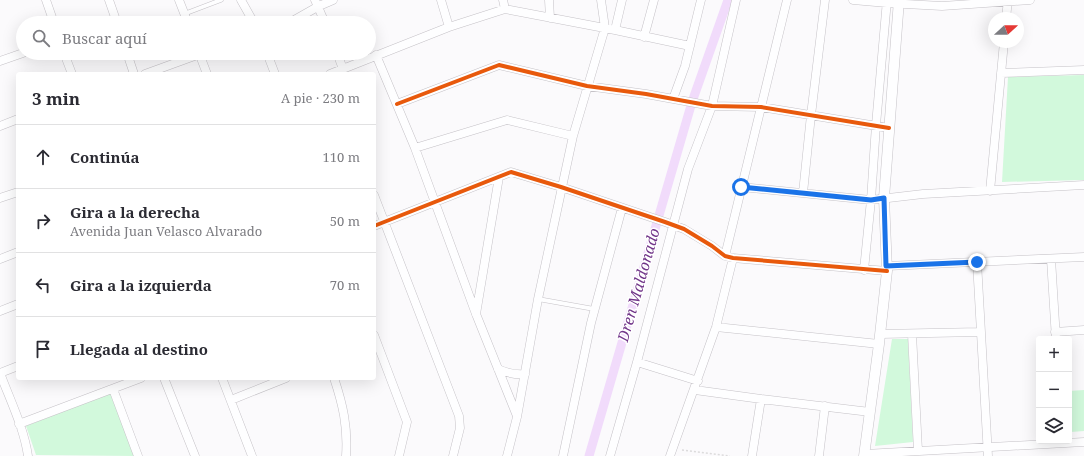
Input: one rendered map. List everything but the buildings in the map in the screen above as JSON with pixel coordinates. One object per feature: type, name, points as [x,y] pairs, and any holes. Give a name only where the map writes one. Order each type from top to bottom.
[{"type":"street","points":[[46,0],[52,16]]},
{"type":"street","points":[[109,0],[115,16]]},
{"type":"street","points":[[179,0],[184,14]]},
{"type":"street","points":[[241,0],[250,16]]},
{"type":"street","points":[[299,16],[317,3],[333,0]]},
{"type":"street","points":[[441,0],[449,27]]},
{"type":"street","points":[[503,0],[505,9]]},
{"type":"street","points":[[549,0],[550,18]]},
{"type":"street","points":[[507,456],[517,417],[538,299],[561,187],[573,136],[605,28],[601,0]]},
{"type":"street","points":[[615,30],[622,0]]},
{"type":"street","points":[[644,37],[654,0]]},
{"type":"street","points":[[673,98],[685,66],[701,0]]},
{"type":"street","points":[[610,456],[637,362],[669,223],[712,106],[736,0]]},
{"type":"street","points":[[724,256],[787,0]]},
{"type":"street","points":[[803,193],[825,0]]},
{"type":"street","points":[[853,0],[942,6],[1008,0],[1030,0]]},
{"type":"street","points":[[1007,12],[1008,0]]},
{"type":"street","points":[[864,270],[887,2]]},
{"type":"street","points":[[899,2],[884,198],[887,269],[880,339],[864,455],[918,451],[988,452],[1047,444]]},
{"type":"street","points":[[317,3],[322,16]]},
{"type":"street","points":[[517,417],[476,314],[415,148],[376,55],[449,27],[505,9],[690,46]]},
{"type":"street","points":[[990,191],[1003,48]]},
{"type":"street","points":[[0,61],[16,55]]},
{"type":"street","points":[[67,60],[71,72]]},
{"type":"street","points":[[129,60],[133,72]]},
{"type":"street","points":[[150,72],[184,60]]},
{"type":"street","points":[[202,60],[206,72]]},
{"type":"street","points":[[270,60],[274,72]]},
{"type":"street","points":[[340,60],[343,69]]},
{"type":"street","points":[[335,72],[364,60]]},
{"type":"street","points":[[397,104],[499,66],[587,86],[673,98],[712,106],[760,107],[889,128]]},
{"type":"street","points":[[1001,74],[1084,70]]},
{"type":"street","points":[[0,126],[16,120]]},
{"type":"street","points":[[415,148],[507,120],[573,136]]},
{"type":"street","points":[[376,225],[511,172],[669,223],[684,229],[712,246],[724,256],[733,258],[864,270],[1084,256]]},
{"type":"street","points":[[476,314],[499,177]]},
{"type":"street","points":[[741,187],[871,200],[923,194],[1084,185]]},
{"type":"street","points":[[0,198],[16,193]]},
{"type":"street","points":[[376,200],[459,416],[460,428],[453,456]]},
{"type":"street","points":[[564,456],[594,309],[622,208]]},
{"type":"street","points":[[0,259],[16,253]]},
{"type":"street","points":[[671,453],[695,390],[716,327],[733,258]]},
{"type":"street","points":[[1051,259],[1055,336],[1084,330]]},
{"type":"street","points":[[977,262],[988,452]]},
{"type":"street","points":[[0,311],[16,305]]},
{"type":"street","points":[[716,327],[880,339],[912,334],[980,332]]},
{"type":"street","points":[[912,334],[918,451]]},
{"type":"street","points":[[376,343],[407,422],[399,456]]},
{"type":"street","points":[[637,362],[698,381]]},
{"type":"street","points":[[16,367],[0,373],[19,424],[28,456]]},
{"type":"street","points":[[498,369],[506,373],[516,375],[525,374]]},
{"type":"street","points":[[19,424],[136,380]]},
{"type":"street","points":[[165,380],[195,456]]},
{"type":"street","points":[[223,380],[252,456]]},
{"type":"street","points":[[231,400],[281,380]]},
{"type":"street","points":[[335,380],[342,402],[346,423],[346,456]]},
{"type":"street","points":[[113,389],[138,456]]},
{"type":"street","points":[[695,390],[870,412]]},
{"type":"street","points":[[752,456],[761,399]]},
{"type":"street","points":[[819,456],[825,406]]},
{"type":"street","points":[[1072,442],[1084,442]]},
{"type":"lane","points":[[184,14],[221,0]]},
{"type":"lane","points":[[538,299],[594,309]]},
{"type":"path","points":[[671,453],[730,456]]},
{"type":"green space","points":[[1084,75],[1084,180],[1002,182],[1008,77]]},
{"type":"green space","points":[[892,339],[908,339],[913,442],[875,446]]},
{"type":"green space","points":[[1084,390],[1084,431],[1072,432],[1072,391]]},
{"type":"green space","points":[[110,393],[135,456],[36,455],[26,426]]},
{"type":"waterway","name":"Dren Maldonado","points":[[589,456],[692,102],[728,0]]},
{"type":"cycle path","points":[[397,104],[499,65],[587,86],[646,94],[712,106],[761,107],[889,128]]},
{"type":"cycle path","points":[[376,225],[511,172],[561,187],[684,229],[712,246],[725,256],[733,258],[887,271]]},
{"type":"route","points":[[741,187],[871,200],[884,198],[886,266],[977,262]]}]
